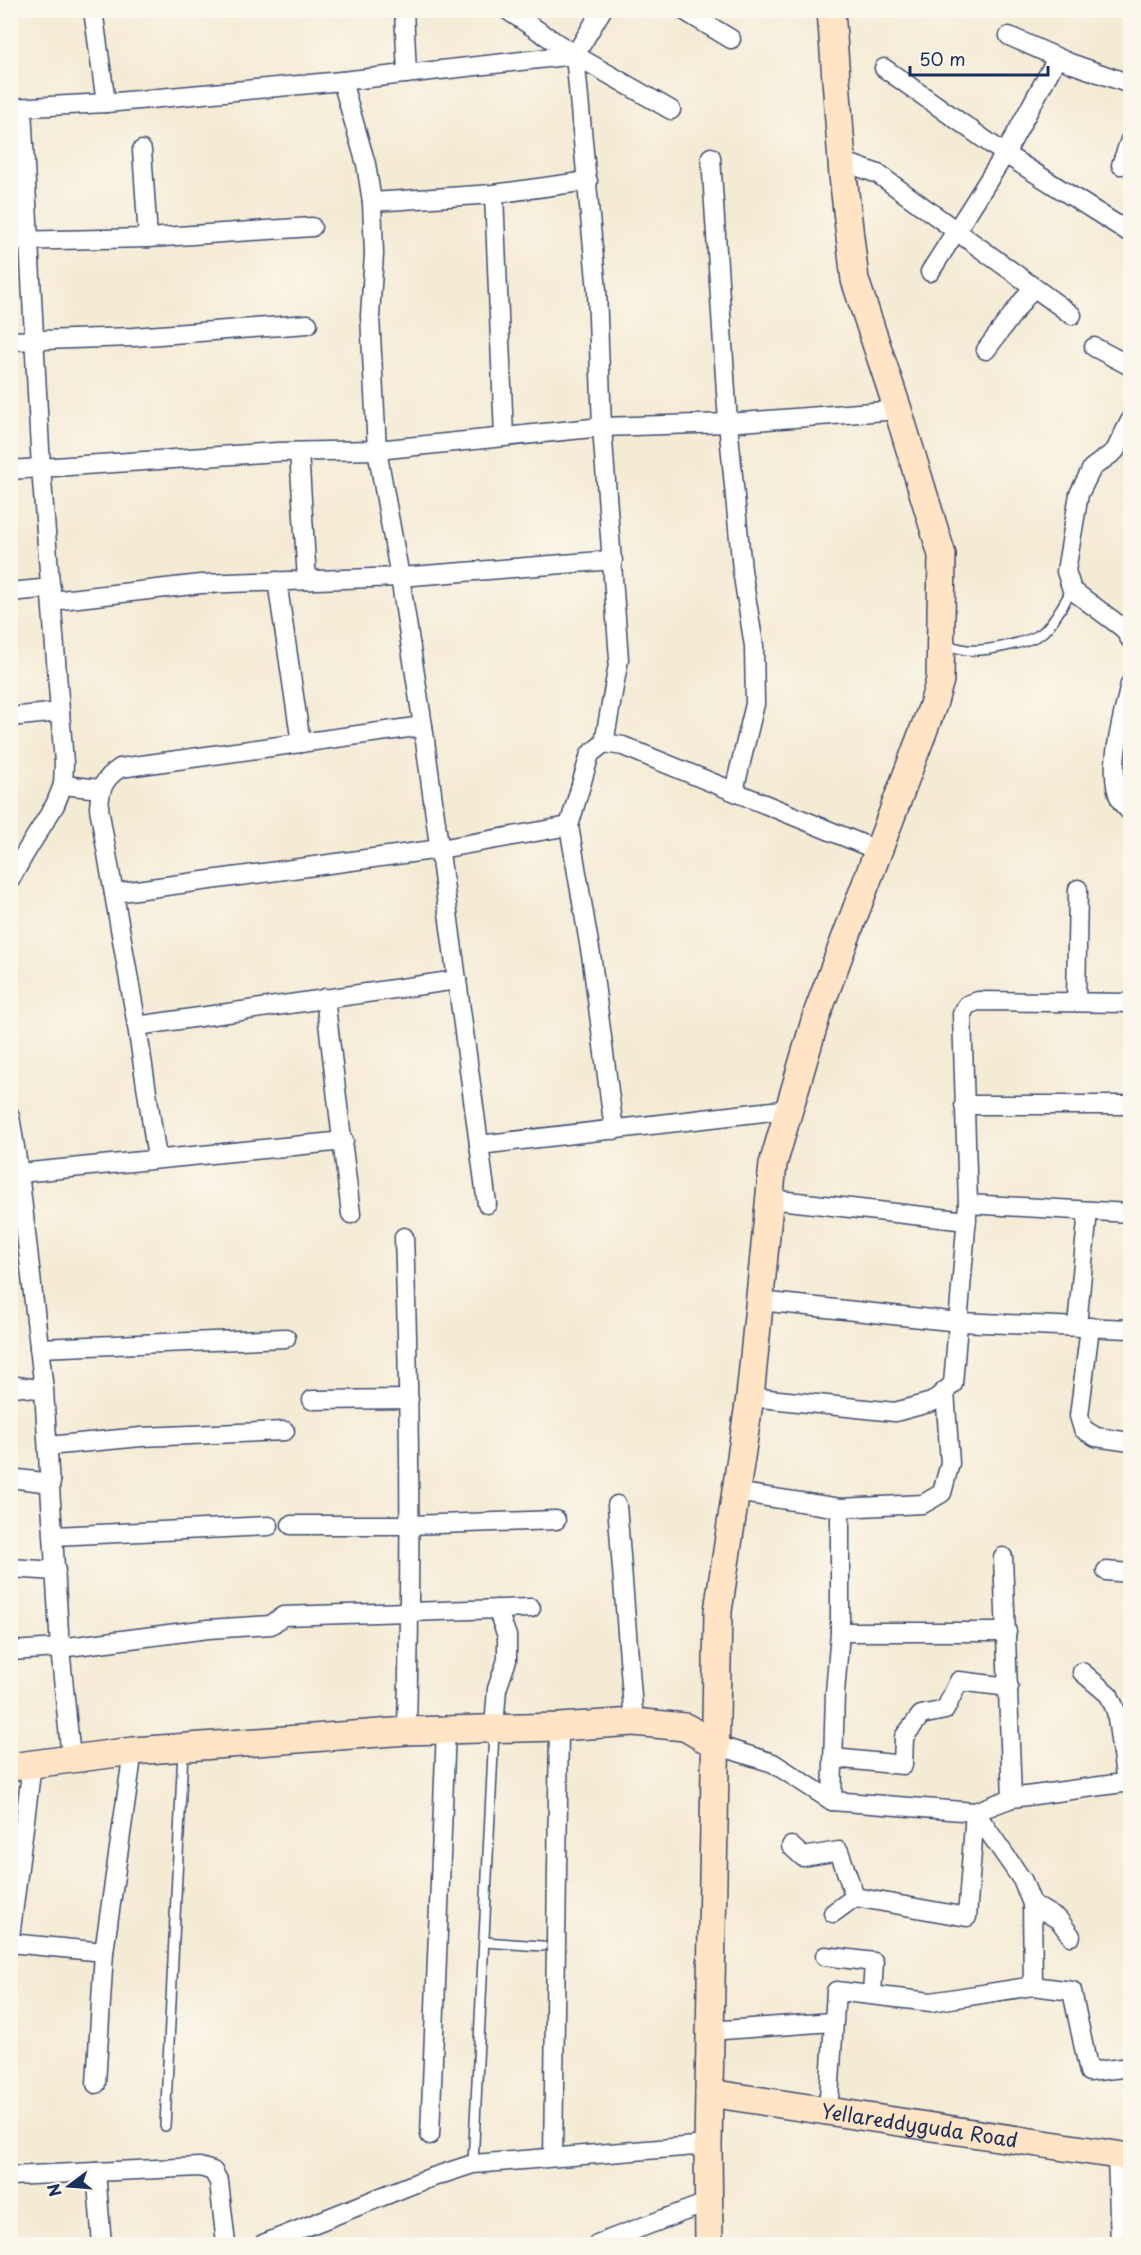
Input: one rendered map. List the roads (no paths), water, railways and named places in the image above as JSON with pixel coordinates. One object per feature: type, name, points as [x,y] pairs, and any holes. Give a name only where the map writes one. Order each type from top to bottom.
[{"type":"street","points":[[93,10],[106,103]]},
{"type":"street","points":[[404,10],[407,74]]},
{"type":"street","points":[[507,10],[575,55],[671,110]]},
{"type":"street","points":[[602,10],[575,55],[597,291],[602,427],[619,659],[604,743],[590,754],[569,826],[592,961],[614,1130]]},
{"type":"street","points":[[683,10],[731,39]]},
{"type":"street","points":[[709,2244],[708,2145],[717,1611],[750,1397],[773,1164],[817,1014],[940,681],[942,555],[855,280],[842,161],[831,10]]},
{"type":"street","points":[[1010,36],[1057,58],[1130,83]]},
{"type":"street","points":[[10,880],[55,805],[63,785],[52,595],[41,468],[30,240],[16,108],[106,103],[342,81],[575,55]]},
{"type":"street","points":[[930,272],[1005,154],[1057,58]]},
{"type":"street","points":[[884,68],[1005,154],[1131,233]]},
{"type":"street","points":[[342,81],[366,164],[372,202],[374,254],[370,316],[377,450],[400,577],[423,726],[487,1204]]},
{"type":"street","points":[[1121,165],[1131,140]]},
{"type":"street","points":[[142,150],[148,238]]},
{"type":"street","points":[[711,157],[728,423],[742,570],[754,646],[755,704],[734,791]]},
{"type":"street","points":[[842,161],[878,174],[1072,315]]},
{"type":"street","points":[[372,202],[494,194],[588,181]]},
{"type":"street","points":[[494,194],[504,436]]},
{"type":"street","points":[[10,241],[148,238],[312,227]]},
{"type":"street","points":[[986,350],[1033,287]]},
{"type":"street","points":[[10,341],[132,337],[308,324]]},
{"type":"street","points":[[1094,347],[1131,366]]},
{"type":"street","points":[[10,470],[299,452],[377,450],[602,427],[728,423],[898,410]]},
{"type":"street","points":[[1131,420],[1115,451],[1092,468],[1079,494],[1066,571],[1072,590],[1123,628],[1131,639]]},
{"type":"street","points":[[299,452],[308,580]]},
{"type":"street","points":[[10,592],[52,595],[201,584],[400,577],[613,560]]},
{"type":"street","points":[[277,581],[301,743]]},
{"type":"street","points":[[1131,684],[1116,755],[1116,785],[1121,802],[1131,812]]},
{"type":"street","points":[[10,717],[60,712]]},
{"type":"street","points":[[157,1158],[137,1026],[99,808],[100,789],[109,775],[120,768],[423,726]]},
{"type":"street","points":[[604,743],[623,746],[879,851]]},
{"type":"street","points":[[63,785],[100,789]]},
{"type":"street","points":[[114,892],[440,849],[569,826]]},
{"type":"street","points":[[1076,1002],[1078,889]]},
{"type":"street","points":[[137,1026],[457,980]]},
{"type":"street","points":[[325,998],[351,1214]]},
{"type":"street","points":[[750,1397],[895,1412],[932,1402],[952,1384],[968,1213],[962,1014],[967,1005],[978,1001],[1131,1002]]},
{"type":"street","points":[[964,1105],[1131,1105]]},
{"type":"street","points":[[479,1145],[789,1108]]},
{"type":"street","points":[[10,1116],[15,1173],[44,1390],[60,1648],[71,1758]]},
{"type":"street","points":[[15,1173],[344,1141]]},
{"type":"street","points":[[770,1199],[968,1213],[1088,1211],[1131,1213]]},
{"type":"street","points":[[1088,1211],[1079,1416],[1083,1430],[1096,1437],[1131,1442]]},
{"type":"street","points":[[404,1238],[410,1525],[407,1731]]},
{"type":"street","points":[[760,1301],[959,1322],[1131,1329]]},
{"type":"street","points":[[39,1348],[286,1338]]},
{"type":"street","points":[[10,1385],[44,1390]]},
{"type":"street","points":[[735,1492],[840,1508],[923,1504],[942,1493],[950,1463],[945,1391]]},
{"type":"street","points":[[312,1400],[409,1399]]},
{"type":"street","points":[[48,1446],[141,1437],[285,1431]]},
{"type":"street","points":[[10,1478],[51,1483]]},
{"type":"street","points":[[617,1505],[634,1722]]},
{"type":"street","points":[[832,1801],[835,1693],[840,1632],[840,1508]]},
{"type":"street","points":[[291,1525],[410,1525],[556,1520]]},
{"type":"street","points":[[54,1536],[269,1526]]},
{"type":"street","points":[[1003,1557],[1012,1798]]},
{"type":"street","points":[[10,1568],[56,1571]]},
{"type":"street","points":[[1106,1571],[1131,1573]]},
{"type":"street","points":[[10,1651],[60,1648],[208,1629],[271,1625],[284,1616],[531,1608]]},
{"type":"street","points":[[494,1727],[497,1689],[507,1660],[507,1636],[497,1609]]},
{"type":"street","points":[[840,1632],[1007,1632]]},
{"type":"street","points":[[10,1937],[21,1766],[71,1758],[184,1747],[407,1731],[559,1727],[634,1722],[685,1727],[716,1745],[773,1763],[832,1801],[975,1812],[1012,1798],[1128,1782],[1116,1710],[1108,1695],[1082,1672]]},
{"type":"street","points":[[834,1758],[903,1765],[904,1737],[921,1715],[945,1710],[959,1682],[1009,1687]]},
{"type":"street","points":[[553,2157],[559,1727]]},
{"type":"street","points":[[430,2135],[446,1729]]},
{"type":"street","points":[[96,2084],[104,1952],[133,1751]]},
{"type":"street","points":[[832,1913],[855,1897],[967,1917],[975,1812]]},
{"type":"street","points":[[975,1812],[1023,1881],[1032,1904],[1033,1986]]},
{"type":"street","points":[[791,1845],[803,1857],[839,1851],[855,1897]]},
{"type":"street","points":[[1032,1904],[1059,1920],[1071,1936]]},
{"type":"street","points":[[10,1943],[104,1952]]},
{"type":"street","points":[[825,1956],[874,1962],[872,1994]]},
{"type":"street","points":[[828,2112],[832,2022],[836,1991],[931,2002],[1033,1986],[1072,1991],[1089,2072],[1131,2067]]},
{"type":"street","points":[[710,2031],[832,2022]]},
{"type":"street","name":"Yellareddyguda Road","points":[[710,2094],[1124,2156]]},
{"type":"street","points":[[262,2244],[421,2181],[473,2164],[708,2145]]},
{"type":"street","points":[[1120,2244],[1124,2156]]},
{"type":"street","points":[[10,2176],[200,2167],[213,2171],[219,2182],[226,2244]]},
{"type":"street","points":[[96,2172],[102,2244]]},
{"type":"street","points":[[597,2244],[709,2202]]},
{"type":"lane","points":[[942,644],[969,650],[995,648],[1030,639],[1042,633],[1072,590]]},
{"type":"lane","points":[[473,2164],[494,1727]]},
{"type":"lane","points":[[165,2126],[184,1747]]},
{"type":"lane","points":[[484,1942],[542,1946]]}]
